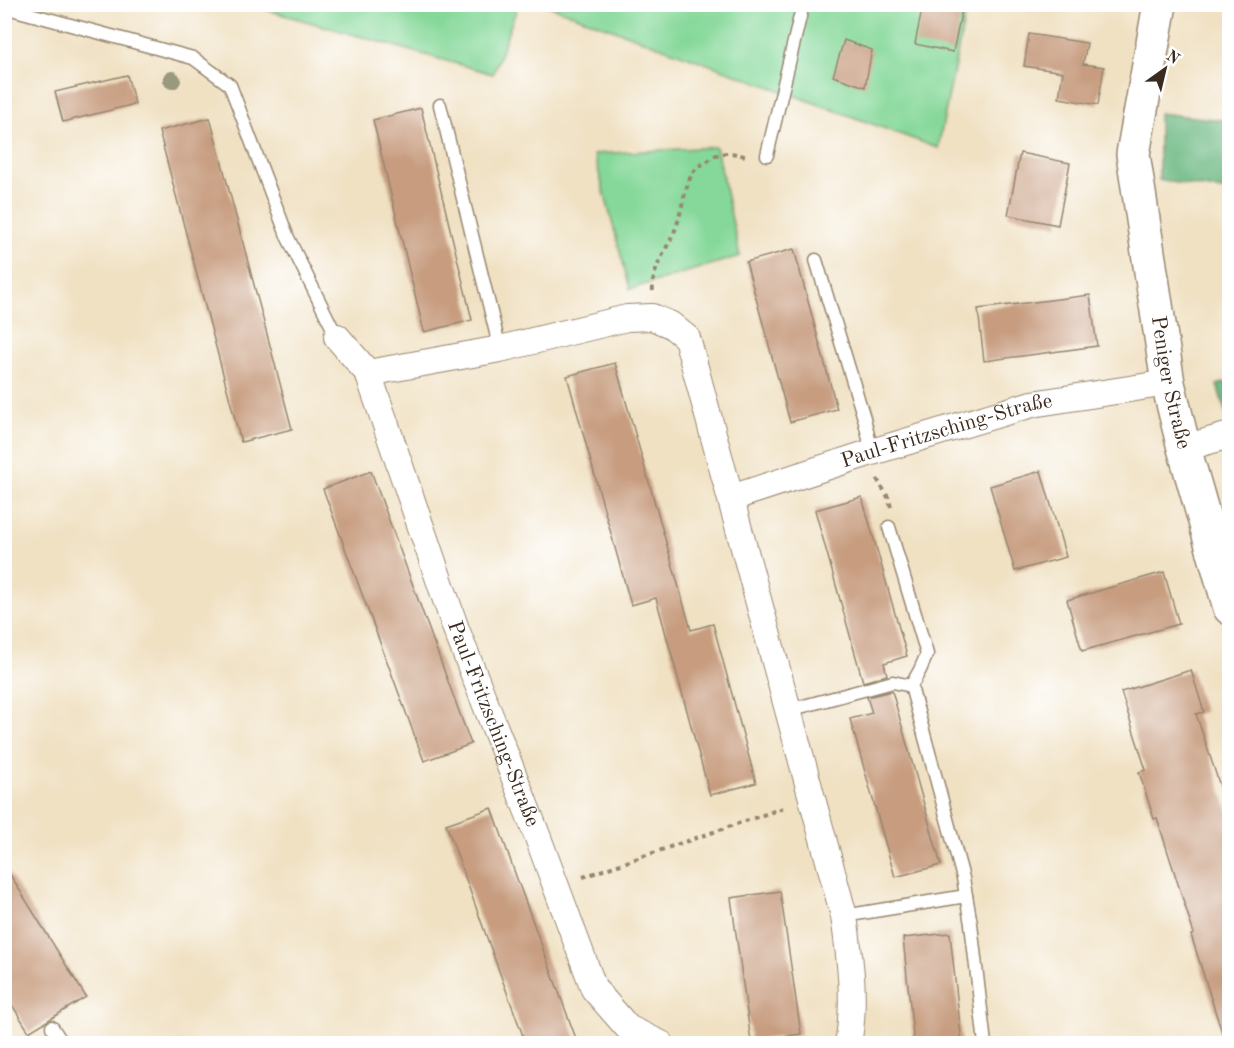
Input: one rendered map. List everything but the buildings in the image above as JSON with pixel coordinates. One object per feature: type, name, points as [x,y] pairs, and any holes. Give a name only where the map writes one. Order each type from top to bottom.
[{"type":"street","name":"Peniger Straße","points":[[1160,4],[1133,154],[1168,383],[1184,448],[1230,608]]},
{"type":"street","points":[[368,373],[500,349],[627,318],[652,317],[671,325],[687,338],[844,916],[851,967],[852,995],[848,1044]]},
{"type":"street","name":"Paul-Fritzsching-Straße","points":[[337,337],[368,373],[456,629],[594,989],[628,1029],[661,1044]]},
{"type":"street","name":"Paul-Fritzsching-Straße","points":[[731,498],[869,453],[1032,404],[1168,383]]},
{"type":"street","points":[[1184,448],[1230,435]]},
{"type":"lane","points":[[767,155],[803,4]]},
{"type":"lane","points":[[4,7],[193,58],[230,85],[288,238],[337,337]]},
{"type":"lane","points":[[440,105],[500,349]]},
{"type":"lane","points":[[816,260],[864,418],[869,453]]},
{"type":"lane","points":[[889,527],[927,654],[911,686],[963,878],[985,1044]]},
{"type":"lane","points":[[789,710],[893,682],[911,686]]},
{"type":"lane","points":[[844,916],[966,896]]},
{"type":"lane","points":[[52,1027],[63,1044]]},
{"type":"path","points":[[652,317],[656,304],[652,287],[653,277],[678,224],[687,184],[695,169],[710,158],[724,153],[735,153],[765,164],[767,155]]},
{"type":"path","points":[[869,453],[872,473],[888,497],[896,523],[889,527]]},
{"type":"path","points":[[556,887],[812,798]]},
{"type":"green space","points":[[249,5],[518,5],[493,74]]},
{"type":"green space","points":[[546,5],[967,5],[938,148]]},
{"type":"green space","points":[[1159,113],[1229,121],[1229,191],[1159,180]]},
{"type":"green space","points":[[716,147],[740,256],[630,289],[594,154]]},
{"type":"green space","points":[[1229,381],[1230,420],[1228,420],[1217,385]]}]
